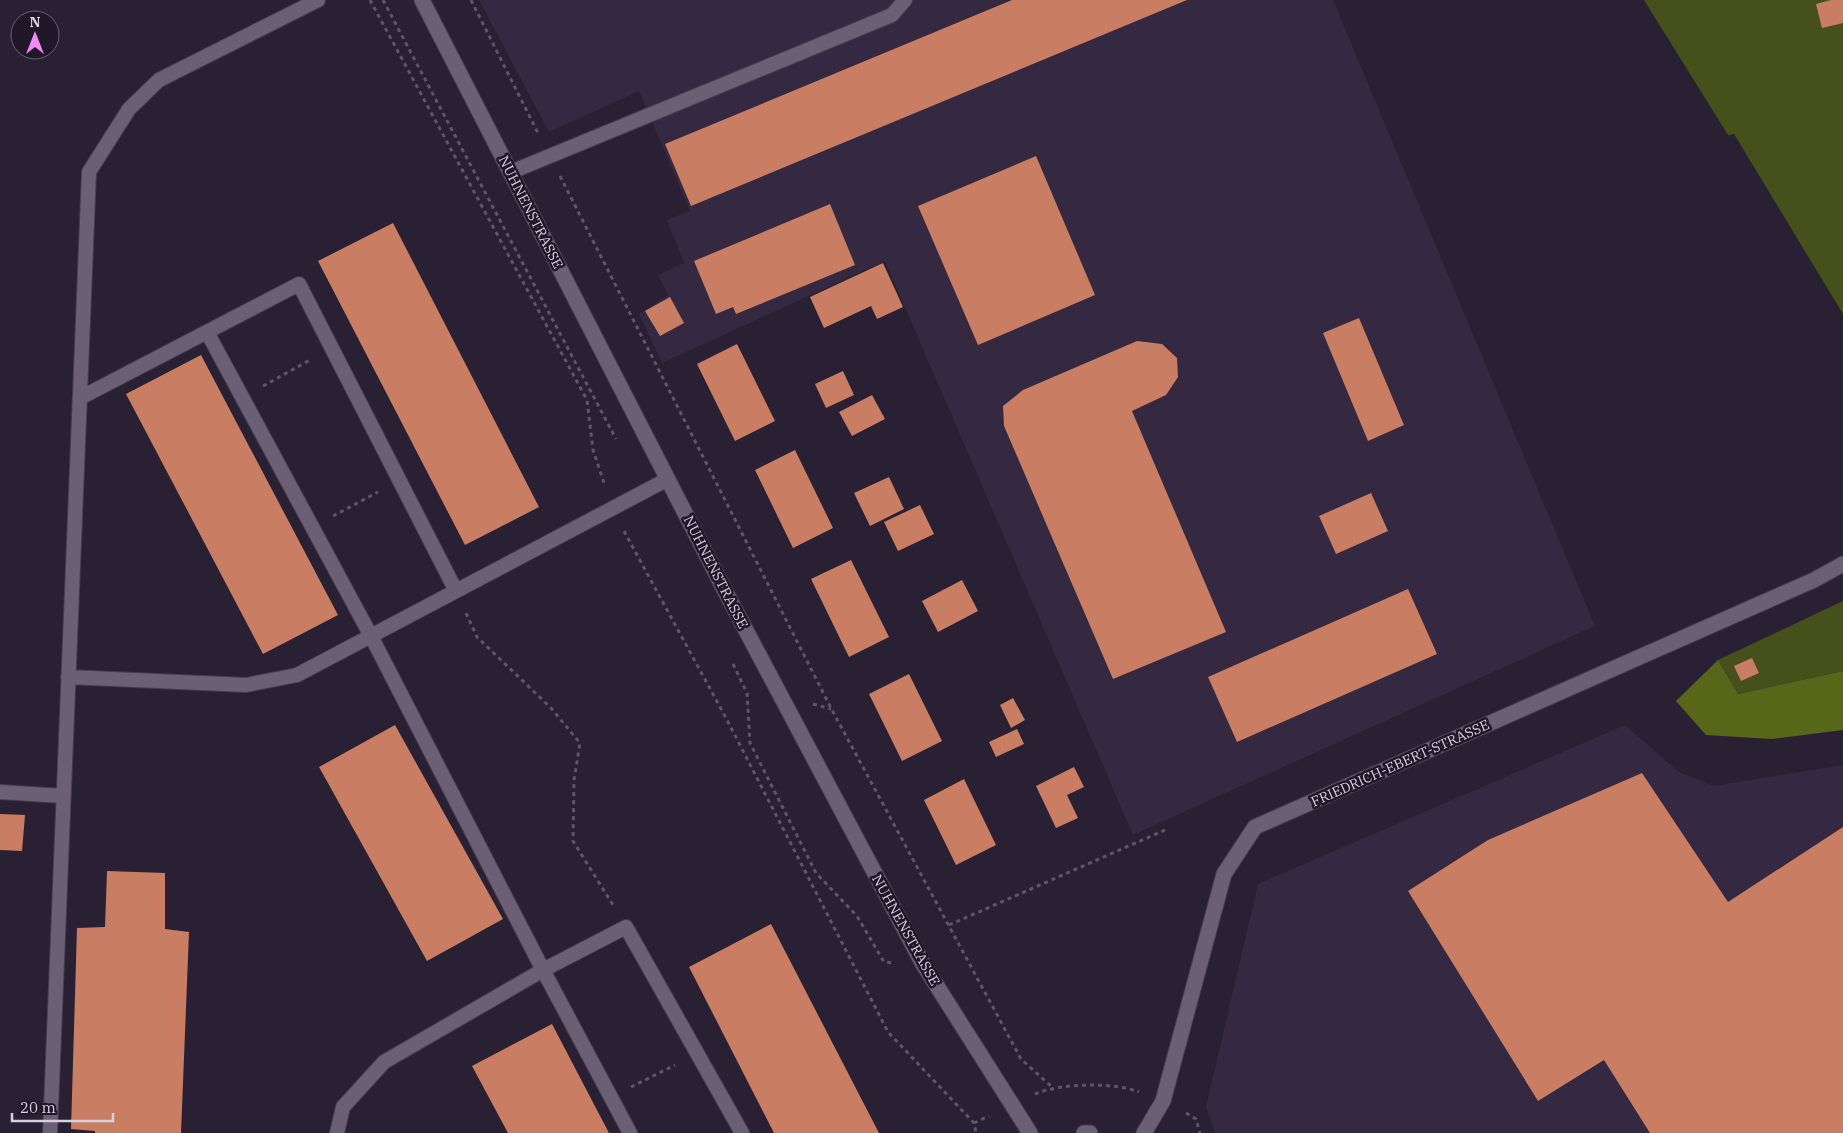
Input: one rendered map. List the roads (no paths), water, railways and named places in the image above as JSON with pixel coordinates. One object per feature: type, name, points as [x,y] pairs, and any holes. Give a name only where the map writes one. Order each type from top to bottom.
[{"type":"main road","name":"NUHNENSTRASSE","points":[[422,0],[668,479],[923,964],[1030,1133]]},
{"type":"main road","name":"FRIEDRICH-EBERT-STRASSE","points":[[1144,1133],[1163,1101],[1224,874],[1255,827],[1814,580],[1843,564]]},
{"type":"main road","points":[[1084,1133],[1090,1133]]},
{"type":"lane","points":[[50,1133],[89,172],[129,109],[159,80],[318,0]]},
{"type":"lane","points":[[511,172],[892,15],[905,0]]},
{"type":"lane","points":[[80,398],[299,284],[456,590]]},
{"type":"lane","points":[[207,332],[371,636],[543,970],[630,1133]]},
{"type":"lane","points":[[68,677],[246,685],[296,675],[668,479]]},
{"type":"lane","points":[[0,792],[63,796]]},
{"type":"lane","points":[[338,1133],[343,1107],[384,1062],[543,970],[626,927],[742,1133]]}]
